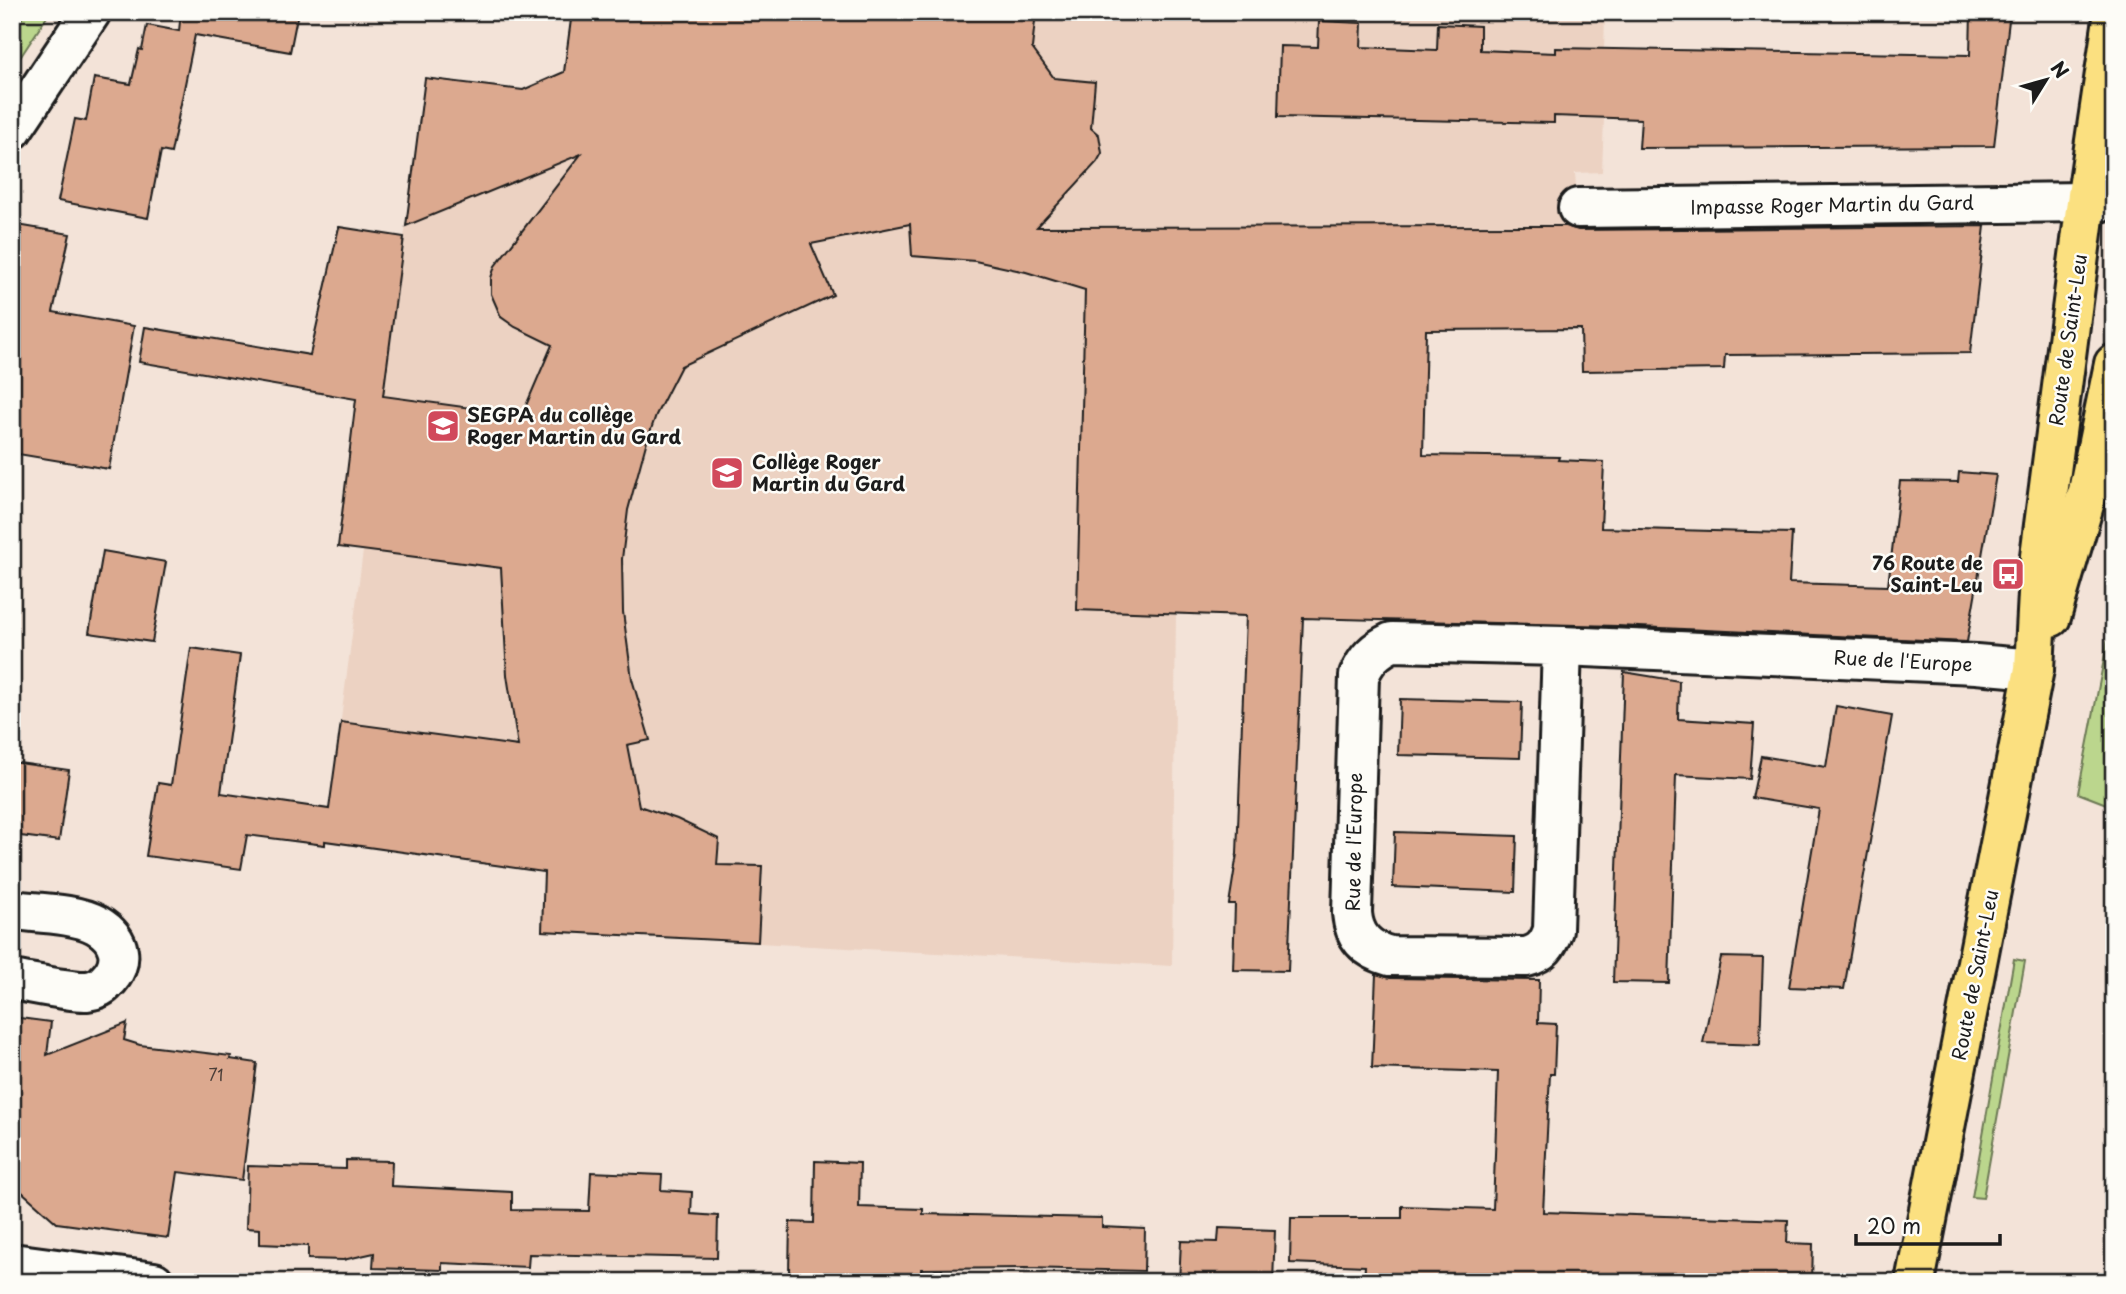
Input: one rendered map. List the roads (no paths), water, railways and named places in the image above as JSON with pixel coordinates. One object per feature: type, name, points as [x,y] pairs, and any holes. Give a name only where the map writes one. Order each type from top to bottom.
[{"type":"main road","name":"Route de Saint-Leu","points":[[2034,669],[2040,556],[2100,201],[2113,12]]},
{"type":"main road","name":"Route de Saint-Leu","points":[[1916,1282],[2034,669],[2088,491],[2114,364]]},
{"type":"street","points":[[12,130],[91,12]]},
{"type":"street","name":"Impasse Roger Martin du Gard","points":[[1578,208],[2100,201]]},
{"type":"street","name":"Rue de l'Europe","points":[[1562,646],[1553,930],[1546,946],[1541,952],[1526,957],[1390,956],[1370,949],[1355,932],[1352,913],[1359,676],[1363,665],[1378,648],[1392,642],[1562,646],[1976,664],[2034,669]]},
{"type":"street","points":[[12,910],[84,919],[97,925],[109,934],[120,963],[114,975],[102,986],[88,991],[12,980]]},
{"type":"street","points":[[12,1262],[154,1282]]},
{"type":"place","name":"SEGPA du collège Roger Martin du Gard","points":[[443,426]]},
{"type":"place","name":"Collège Roger Martin du Gard","points":[[727,473]]},
{"type":"place","name":"76 Route de Saint-Leu","points":[[2008,574]]}]
